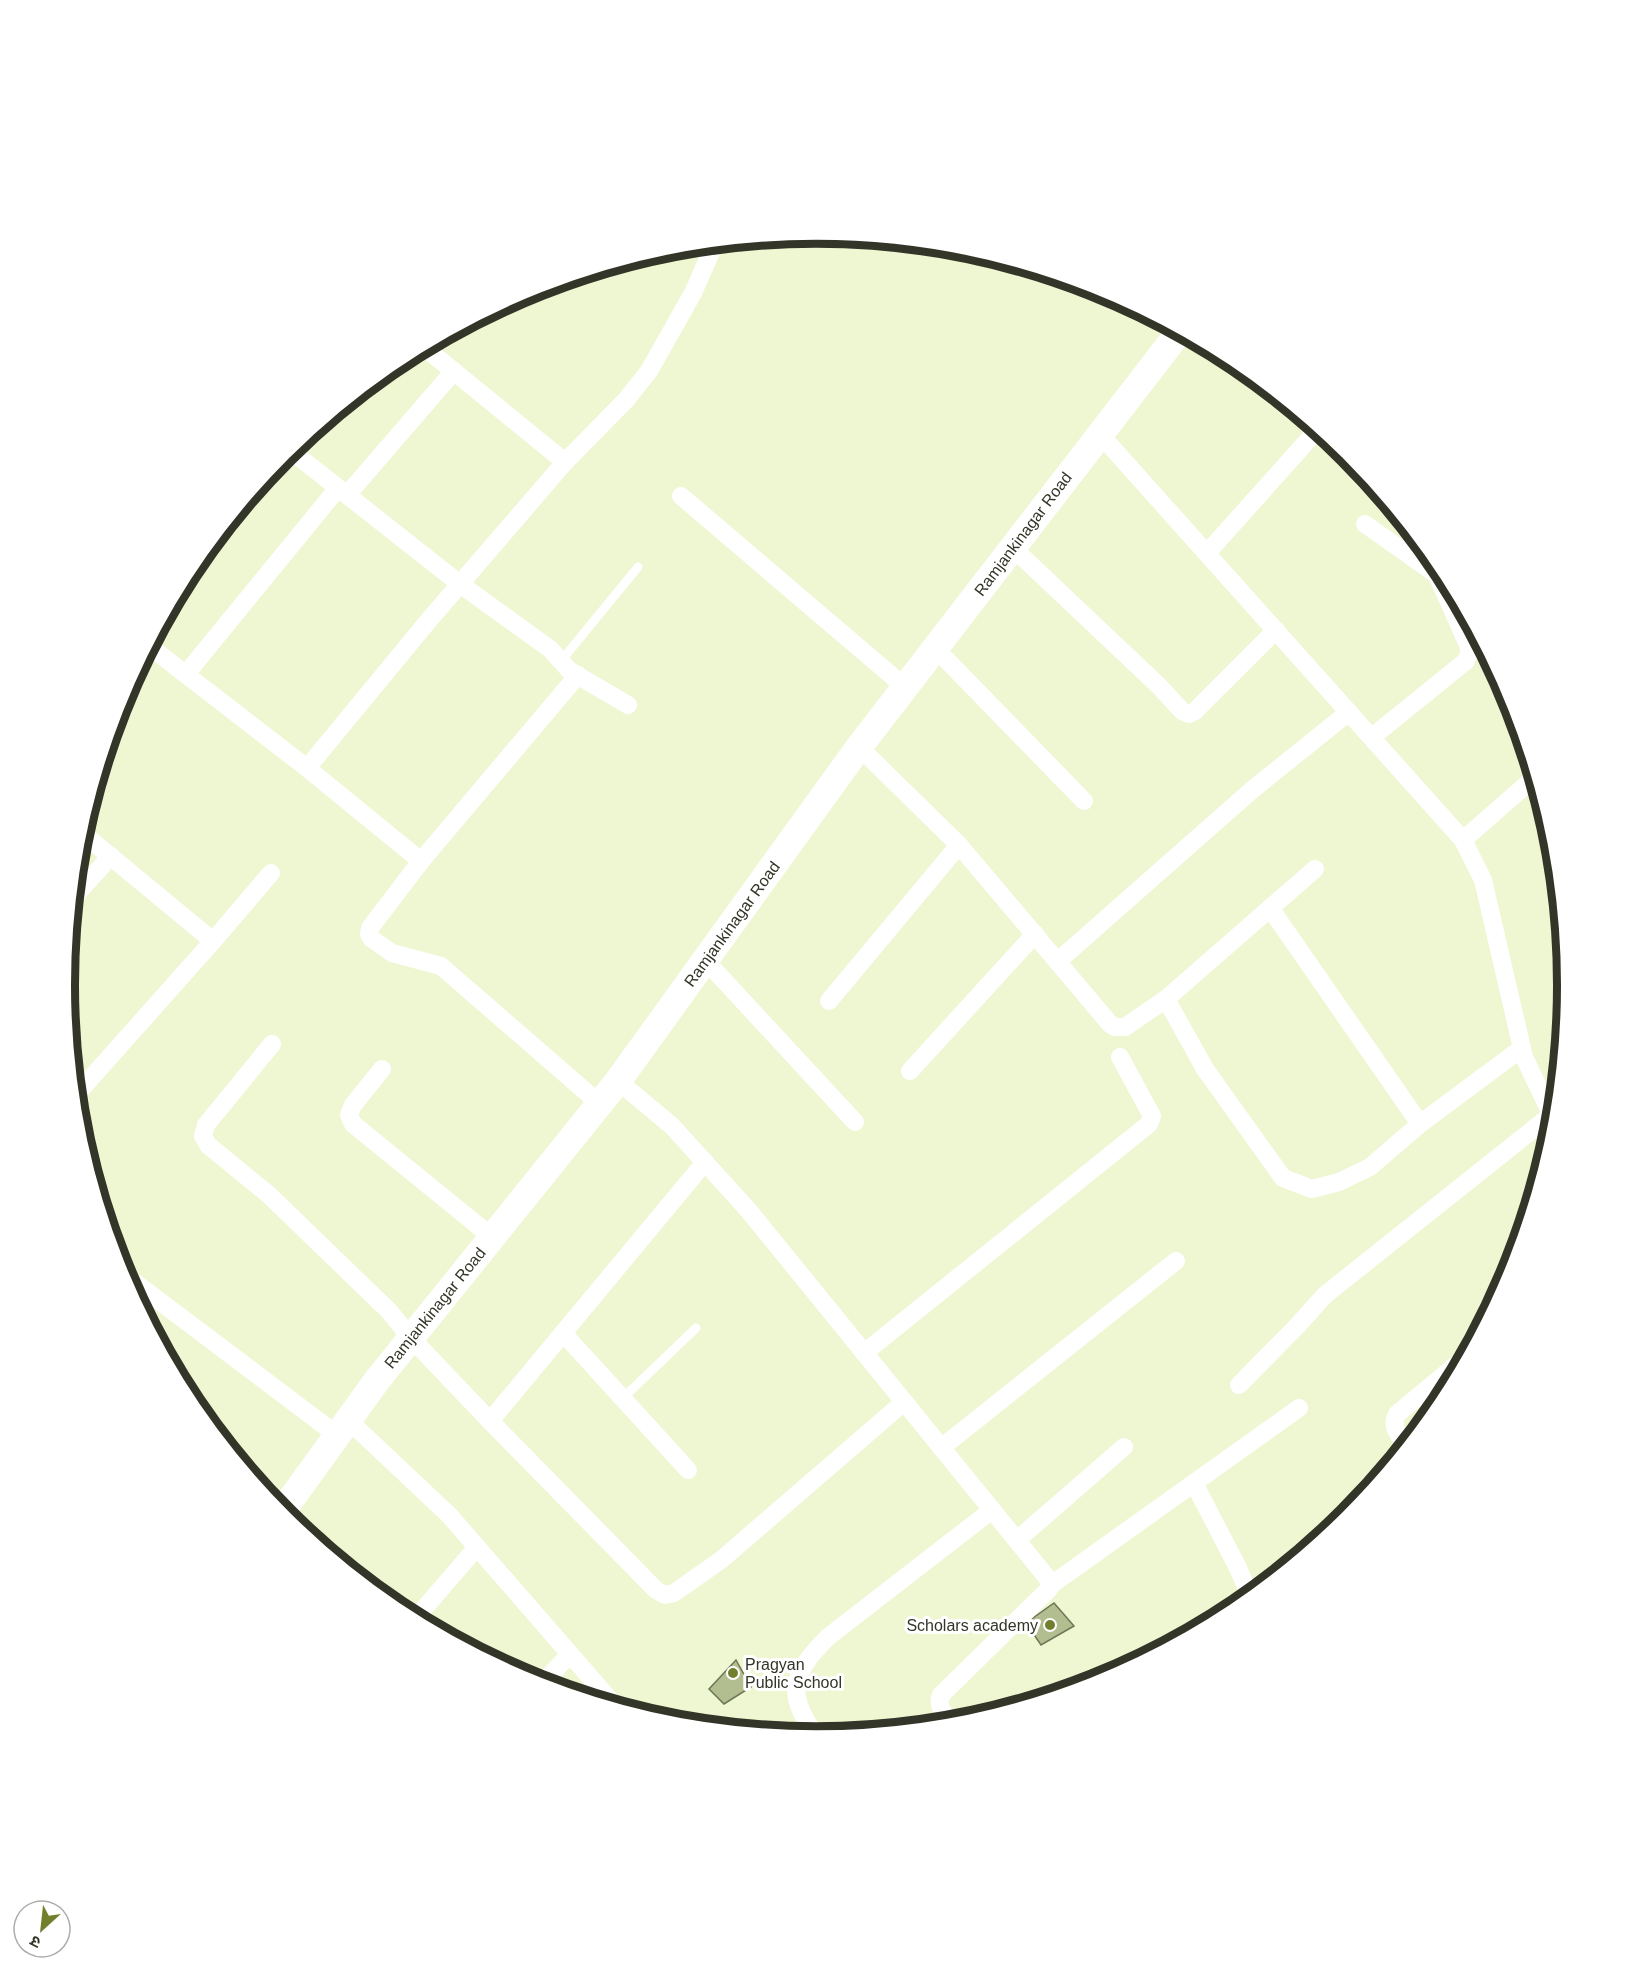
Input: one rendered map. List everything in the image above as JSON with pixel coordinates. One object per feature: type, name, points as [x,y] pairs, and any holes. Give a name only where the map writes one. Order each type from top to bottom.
[{"type":"street","points":[[307,768],[565,462],[626,400],[649,371],[693,293],[711,251]]},
{"type":"street","name":"Ramjankinagar Road","points":[[287,1505],[411,1338],[618,1081],[859,747],[1175,337]]},
{"type":"street","points":[[431,352],[565,462]]},
{"type":"street","points":[[186,675],[342,492],[454,371]]},
{"type":"street","points":[[1100,433],[1463,840],[1483,880],[1524,1057],[1548,1108]]},
{"type":"street","points":[[1207,553],[1313,435]]},
{"type":"street","points":[[297,456],[460,584],[550,649],[578,675],[628,705]]},
{"type":"street","points":[[681,496],[905,687]]},
{"type":"street","points":[[1365,524],[1430,570]]},
{"type":"street","points":[[1012,547],[1159,686],[1182,711],[1189,714],[1195,711],[1275,630]]},
{"type":"street","points":[[1372,737],[1466,660],[1469,654],[1444,592]]},
{"type":"street","points":[[935,648],[1084,801]]},
{"type":"street","points":[[155,651],[307,768],[421,861]]},
{"type":"street","points":[[578,675],[421,861],[370,928],[369,934],[372,939],[400,957],[441,966],[600,1104]]},
{"type":"street","points":[[1058,961],[1252,790],[1349,712]]},
{"type":"street","points":[[859,747],[959,845],[1115,1027],[1125,1027],[1166,999],[1315,869]]},
{"type":"street","points":[[1463,840],[1529,782]]},
{"type":"street","points":[[90,839],[213,941]]},
{"type":"street","points":[[829,1001],[959,845]]},
{"type":"street","points":[[81,889],[111,856]]},
{"type":"street","points":[[82,1088],[272,873]]},
{"type":"street","points":[[1270,908],[1420,1124]]},
{"type":"street","points":[[910,1071],[1035,934]]},
{"type":"street","points":[[706,961],[855,1122]]},
{"type":"street","points":[[1166,999],[1205,1069],[1282,1178],[1312,1189],[1339,1182],[1370,1167],[1420,1124],[1522,1048]]},
{"type":"street","points":[[272,1044],[206,1125],[204,1136],[208,1145],[269,1195],[389,1311],[411,1338],[490,1421],[656,1590],[665,1595],[674,1593],[721,1560],[904,1402]]},
{"type":"street","points":[[864,1353],[1149,1124],[1152,1116],[1120,1058]]},
{"type":"street","points":[[382,1069],[353,1105],[349,1115],[353,1124],[492,1237]]},
{"type":"street","points":[[618,1081],[672,1126],[748,1211],[1017,1540],[1051,1585]]},
{"type":"street","points":[[1239,1385],[1325,1294],[1545,1125]]},
{"type":"street","points":[[490,1421],[705,1162]]},
{"type":"street","points":[[941,1448],[1176,1261]]},
{"type":"street","points":[[137,1283],[343,1428],[449,1515],[607,1697]]},
{"type":"street","points":[[563,1333],[688,1470]]},
{"type":"street","points":[[1403,1440],[1394,1428],[1393,1420],[1397,1414],[1450,1370]]},
{"type":"street","points":[[946,1715],[940,1708],[941,1695],[1051,1585],[1299,1408]]},
{"type":"street","points":[[1017,1540],[1125,1447]]},
{"type":"street","points":[[1194,1483],[1247,1588]]},
{"type":"street","points":[[809,1727],[802,1718],[795,1699],[796,1681],[811,1653],[828,1637],[992,1510]]},
{"type":"street","points":[[421,1612],[477,1547]]},
{"type":"street","points":[[549,1677],[570,1654]]},
{"type":"lane","points":[[561,661],[638,567]]},
{"type":"lane","points":[[622,1398],[696,1328]]},
{"type":"building","name":"Scholars academy","points":[[1054,1603],[1074,1626],[1041,1645],[1026,1623]]},
{"type":"building","name":"Pragyan Public School","points":[[736,1660],[751,1687],[724,1704],[709,1689]]},
{"type":"place","name":"Scholars academy","points":[[1050,1625]]},
{"type":"place","name":"Pragyan Public School","points":[[733,1673]]}]
